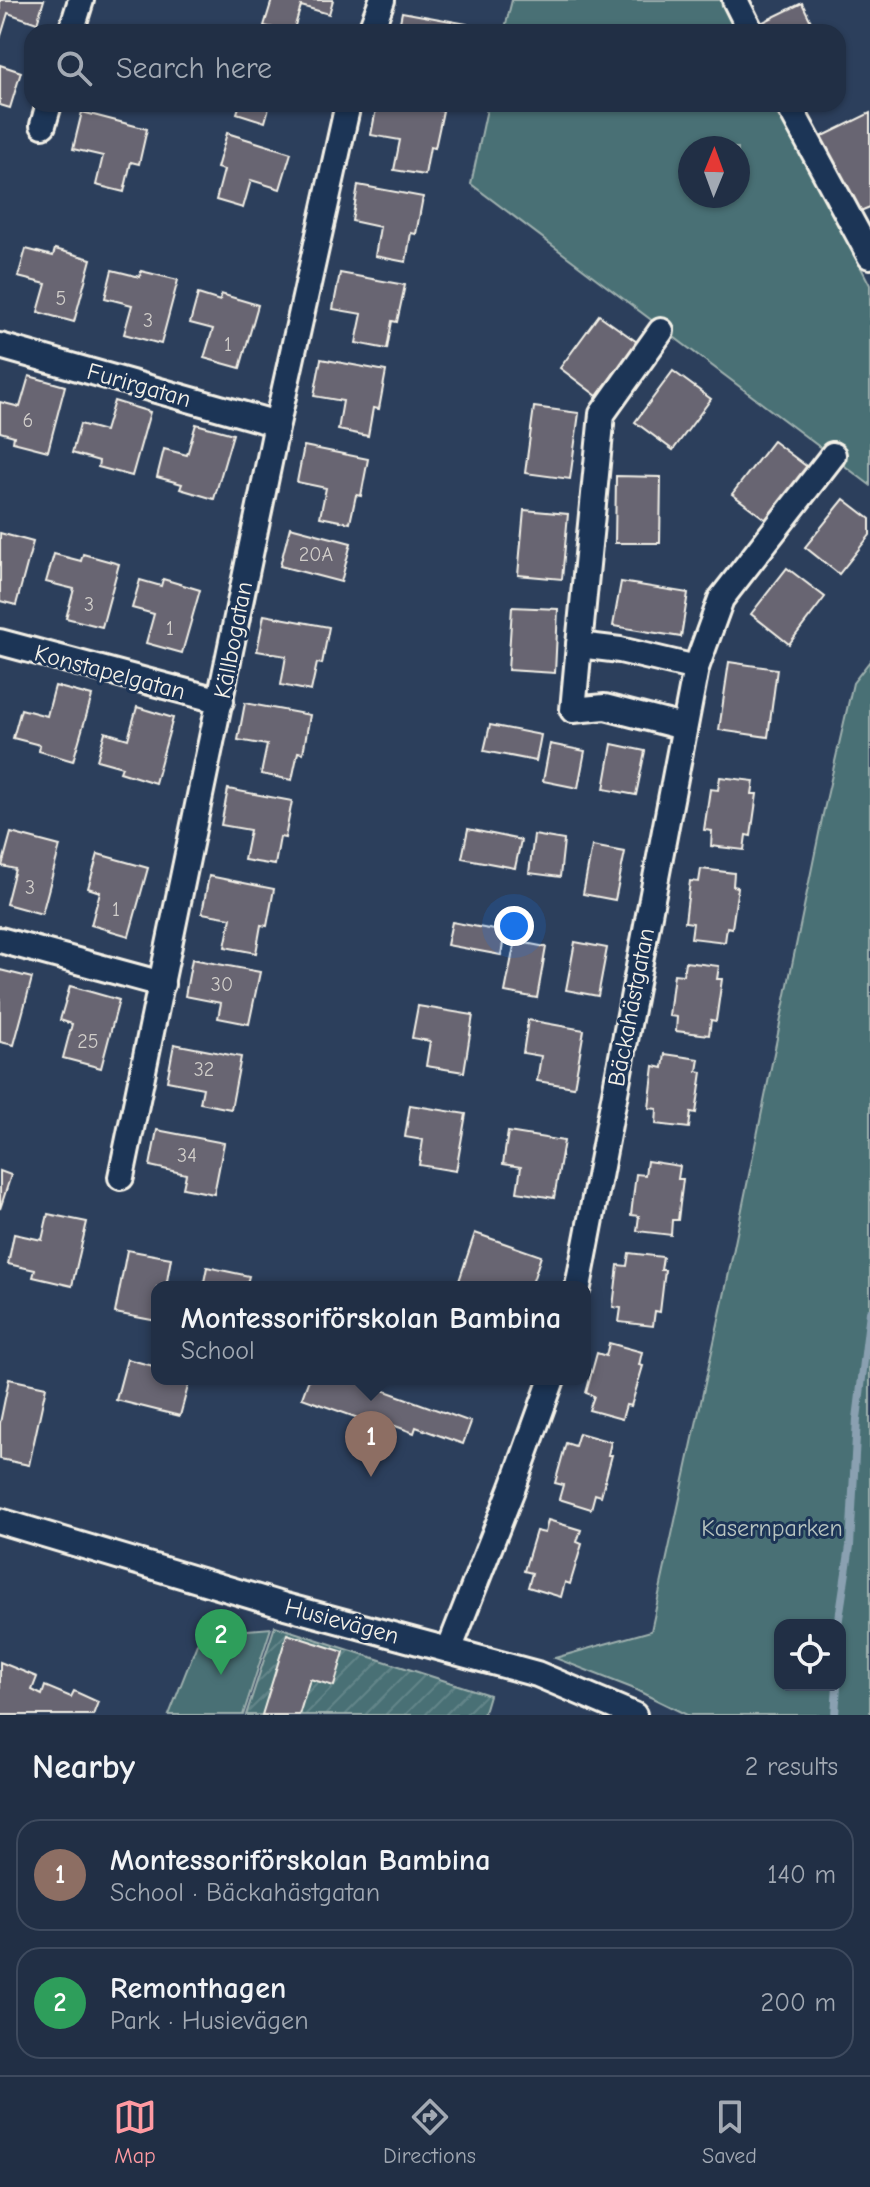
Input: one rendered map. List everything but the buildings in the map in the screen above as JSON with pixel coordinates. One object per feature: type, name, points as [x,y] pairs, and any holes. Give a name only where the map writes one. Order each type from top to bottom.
[{"type":"street","points":[[74,24],[81,0]]},
{"type":"street","points":[[373,24],[382,0]]},
{"type":"street","points":[[735,0],[747,24]]},
{"type":"street","name":"Källbogatan","points":[[121,1177],[277,424],[346,112]]},
{"type":"street","points":[[792,112],[870,256]]},
{"type":"street","points":[[661,331],[602,414],[573,710],[605,707],[683,727]]},
{"type":"street","name":"Furirgatan","points":[[0,346],[277,424]]},
{"type":"street","name":"Bäckahästgatan","points":[[579,1281],[696,668],[721,599],[833,455]]},
{"type":"street","name":"Konstapelgatan","points":[[0,642],[221,701]]},
{"type":"street","points":[[579,645],[620,650],[696,668]]},
{"type":"street","points":[[0,940],[162,984]]},
{"type":"street","points":[[449,1650],[550,1385]]},
{"type":"street","name":"Husievägen","points":[[0,1521],[270,1601],[537,1674],[634,1715]]},
{"type":"green space","points":[[512,0],[723,0],[735,24],[506,24]]},
{"type":"green space","points":[[486,112],[780,112],[870,285],[870,485],[471,184]]},
{"type":"green space","name":"Kasernparken","points":[[870,661],[870,1715],[687,1715],[632,1688],[555,1658],[651,1631],[726,1287],[823,814],[853,683]]},
{"type":"green space","points":[[275,1626],[489,1695],[483,1715],[246,1715]]},
{"type":"green space","points":[[271,1628],[243,1715],[169,1715],[201,1634]]},
{"type":"waterway","points":[[839,1619],[850,1546],[857,1419],[870,1312]]},
{"type":"waterway","points":[[835,1715],[837,1691]]},
{"type":"place","name":"Montessoriförskolan Bambina","points":[[371,1477]]},
{"type":"place","name":"Remonthagen","points":[[221,1675]]}]
